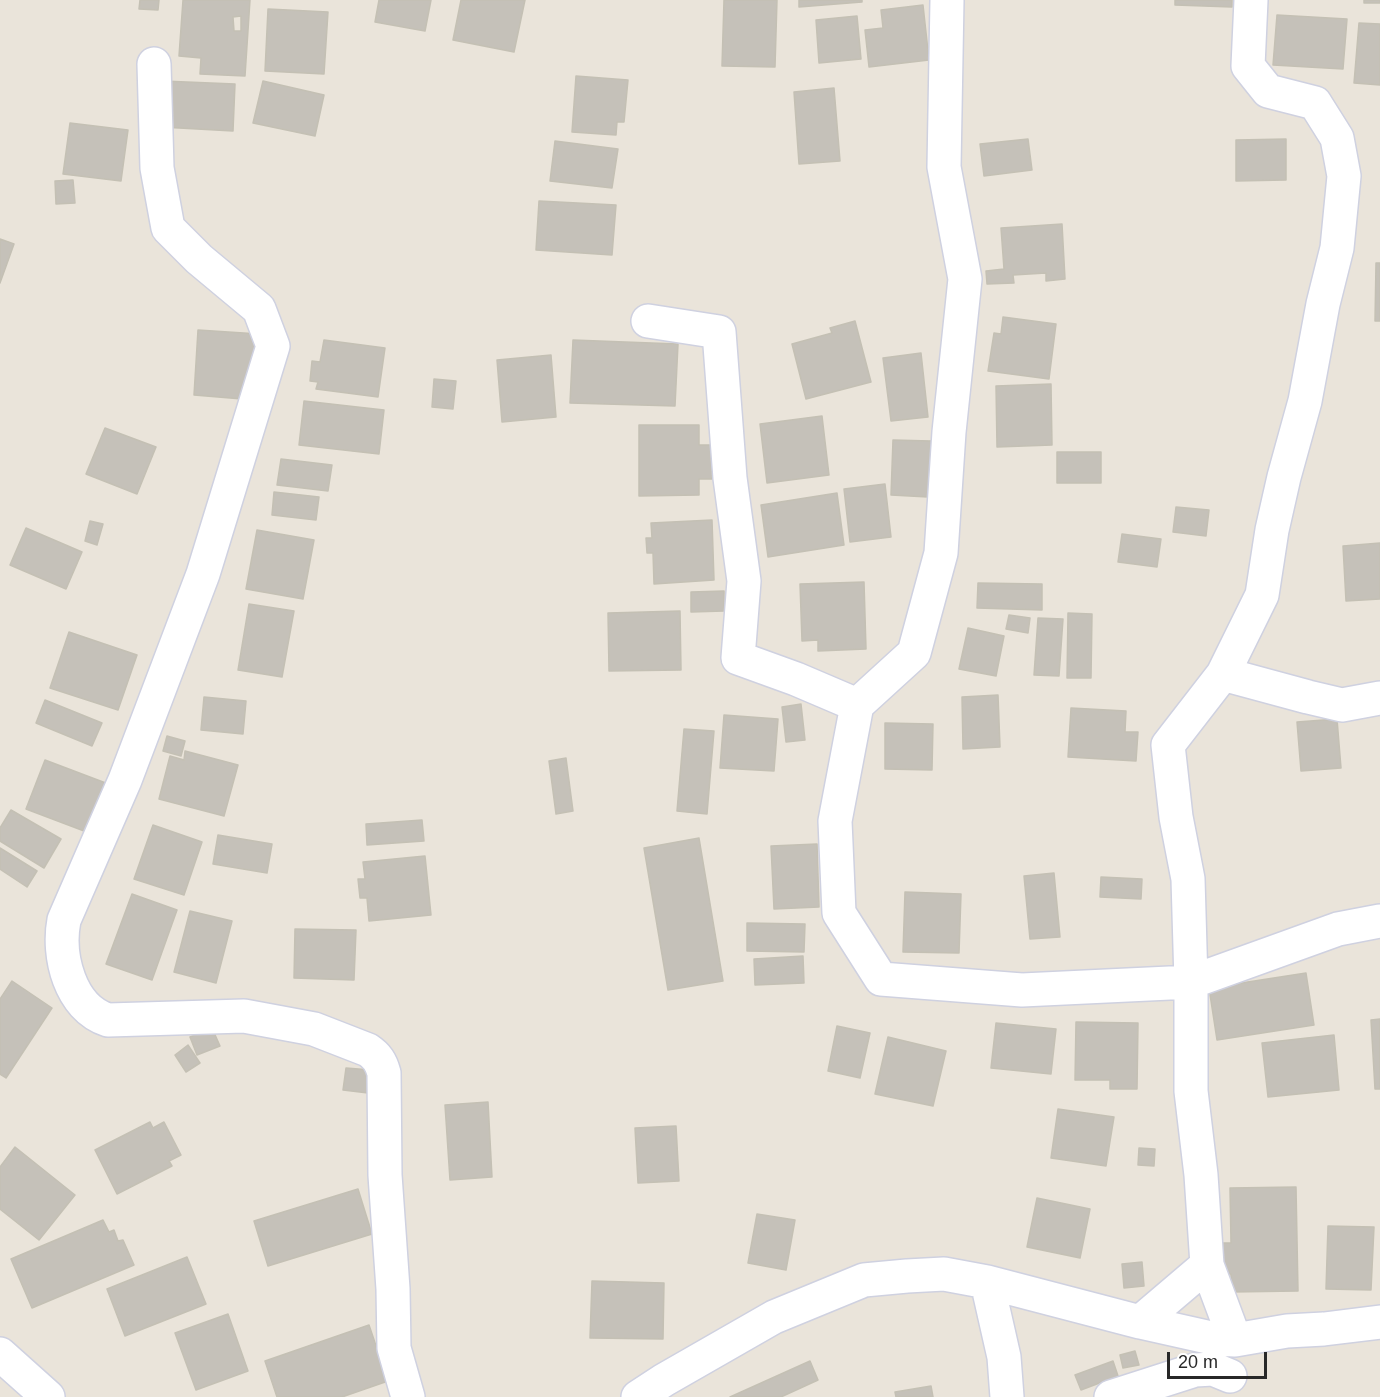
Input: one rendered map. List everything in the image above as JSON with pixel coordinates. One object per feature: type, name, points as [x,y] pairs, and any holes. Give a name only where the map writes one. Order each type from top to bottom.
[{"type":"street","points":[[947,0],[944,167],[965,279],[949,432],[941,553],[914,653],[857,705],[835,821],[839,913],[881,979],[1022,990],[1191,982],[1338,929],[1380,921]]},
{"type":"street","points":[[1229,1386],[1226,1339],[1207,1265],[1201,1176],[1191,1091],[1188,879],[1176,816],[1168,746],[1223,674],[1262,595],[1281,488],[1305,401],[1323,304],[1337,248],[1344,176],[1338,138],[1315,103],[1268,92],[1248,66],[1251,0]]},
{"type":"street","points":[[154,64],[157,168],[168,228],[199,259],[259,309],[273,346],[203,574],[125,780],[64,920],[64,962],[70,984],[89,1012],[99,1018],[108,1020],[244,1016],[314,1029],[368,1050],[375,1055],[384,1073],[385,1175],[393,1289],[394,1348],[408,1397]]},
{"type":"street","points":[[648,321],[719,332],[730,478],[744,581],[738,658],[857,705]]},
{"type":"street","points":[[1223,674],[1341,705],[1380,698]]},
{"type":"street","points":[[1140,1322],[1207,1265]]},
{"type":"street","points":[[638,1397],[774,1317],[864,1280],[944,1274],[987,1282],[1140,1322],[1226,1339],[1380,1322]]},
{"type":"street","points":[[987,1282],[1004,1357],[1007,1397]]},
{"type":"street","points":[[0,1354],[48,1397]]},
{"type":"street","points":[[1111,1397],[1196,1370],[1213,1369],[1229,1386]]},
{"type":"building","points":[[140,0],[159,0],[158,10],[139,9]]},
{"type":"building","points":[[183,0],[250,0],[245,76],[200,74],[201,58],[179,56]],"holes":[[[241,16],[241,31],[234,31],[233,17]]]},
{"type":"building","points":[[379,0],[431,0],[425,31],[375,22]]},
{"type":"building","points":[[461,0],[525,0],[514,52],[453,40]]},
{"type":"building","points":[[724,0],[777,0],[775,67],[722,66]]},
{"type":"building","points":[[799,0],[862,0],[862,2],[799,7]]},
{"type":"building","points":[[1175,0],[1232,0],[1232,7],[1175,5]]},
{"type":"building","points":[[1364,0],[1380,0],[1380,3],[1364,3]]},
{"type":"building","points":[[923,5],[929,60],[869,67],[865,30],[883,28],[881,10]]},
{"type":"building","points":[[268,9],[328,12],[324,74],[265,71]]},
{"type":"building","points":[[1277,15],[1347,19],[1343,69],[1273,65]]},
{"type":"building","points":[[857,16],[861,59],[819,63],[816,20]]},
{"type":"building","points":[[1359,23],[1380,24],[1380,85],[1354,83]]},
{"type":"building","points":[[576,76],[628,80],[624,122],[617,122],[616,135],[572,132]]},
{"type":"building","points":[[163,81],[235,84],[233,131],[161,127]]},
{"type":"building","points":[[263,81],[324,95],[315,136],[253,123]]},
{"type":"building","points":[[834,88],[840,161],[799,164],[794,92]]},
{"type":"building","points":[[70,123],[128,130],[121,181],[63,174]]},
{"type":"building","points":[[1028,139],[1032,170],[984,176],[980,144]]},
{"type":"building","points":[[1286,139],[1286,180],[1236,181],[1236,140]]},
{"type":"building","points":[[555,141],[618,149],[612,188],[550,181]]},
{"type":"building","points":[[73,180],[75,203],[56,204],[55,181]]},
{"type":"building","points":[[539,201],[616,205],[612,255],[536,250]]},
{"type":"building","points":[[1062,224],[1065,279],[1046,281],[1046,273],[1013,275],[1014,283],[987,284],[986,271],[1004,269],[1001,228]]},
{"type":"building","points":[[0,239],[14,244],[0,283]]},
{"type":"building","points":[[1376,263],[1380,263],[1380,321],[1375,321]]},
{"type":"building","points":[[1003,317],[1056,324],[1049,379],[988,371],[994,333],[1001,334]]},
{"type":"building","points":[[855,321],[871,382],[806,399],[792,344],[832,333],[830,328]]},
{"type":"building","points":[[198,330],[259,334],[254,400],[194,395]]},
{"type":"building","points":[[324,340],[385,348],[378,397],[316,389],[318,382],[310,381],[312,361],[320,362]]},
{"type":"building","points":[[573,340],[678,344],[675,406],[570,403]]},
{"type":"building","points":[[921,353],[928,417],[891,421],[883,358]]},
{"type":"building","points":[[551,355],[556,417],[502,422],[497,360]]},
{"type":"building","points":[[434,379],[456,381],[453,409],[432,407]]},
{"type":"building","points":[[1051,384],[1052,445],[997,447],[996,386]]},
{"type":"building","points":[[304,401],[384,410],[379,454],[299,445]]},
{"type":"building","points":[[822,416],[829,475],[767,483],[760,424]]},
{"type":"building","points":[[639,425],[699,425],[699,445],[711,445],[712,479],[699,479],[699,495],[639,496]]},
{"type":"building","points":[[105,428],[156,447],[137,494],[86,474]]},
{"type":"building","points":[[893,440],[931,441],[928,497],[891,495]]},
{"type":"building","points":[[1057,452],[1101,452],[1101,483],[1057,483]]},
{"type":"building","points":[[281,459],[332,465],[328,491],[277,485]]},
{"type":"building","points":[[885,484],[891,537],[850,542],[844,489]]},
{"type":"building","points":[[274,492],[319,497],[316,520],[272,515]]},
{"type":"building","points":[[837,493],[844,545],[768,557],[761,505]]},
{"type":"building","points":[[1176,507],[1209,510],[1206,536],[1173,532]]},
{"type":"building","points":[[712,520],[714,580],[654,584],[653,553],[647,553],[646,538],[652,538],[651,523]]},
{"type":"building","points":[[90,521],[103,524],[97,545],[85,541]]},
{"type":"building","points":[[26,528],[82,552],[66,589],[10,565]]},
{"type":"building","points":[[257,530],[314,540],[303,599],[246,589]]},
{"type":"building","points":[[1122,534],[1161,539],[1157,567],[1118,562]]},
{"type":"building","points":[[1380,543],[1380,599],[1346,601],[1343,546]]},
{"type":"building","points":[[864,582],[866,649],[818,651],[818,640],[802,641],[800,584]]},
{"type":"building","points":[[978,583],[1042,584],[1042,610],[977,608]]},
{"type":"building","points":[[724,591],[724,611],[691,612],[691,592]]},
{"type":"building","points":[[249,604],[294,611],[282,677],[238,670]]},
{"type":"building","points":[[680,611],[681,670],[609,671],[608,613]]},
{"type":"building","points":[[1068,613],[1092,614],[1091,678],[1067,678]]},
{"type":"building","points":[[1009,615],[1030,618],[1028,633],[1006,629]]},
{"type":"building","points":[[1038,618],[1063,619],[1059,676],[1034,675]]},
{"type":"building","points":[[968,628],[1004,636],[996,676],[959,669]]},
{"type":"building","points":[[69,632],[137,655],[118,710],[50,688]]},
{"type":"building","points":[[998,695],[1000,747],[963,749],[962,697]]},
{"type":"building","points":[[204,697],[246,701],[243,734],[201,730]]},
{"type":"building","points":[[45,700],[102,723],[92,746],[36,723]]},
{"type":"building","points":[[801,704],[805,740],[786,742],[782,707]]},
{"type":"building","points":[[1071,708],[1126,711],[1125,732],[1138,732],[1136,761],[1068,757]]},
{"type":"building","points":[[724,715],[778,719],[774,771],[720,768]]},
{"type":"building","points":[[1337,719],[1341,768],[1301,771],[1297,722]]},
{"type":"building","points":[[885,723],[933,724],[932,770],[885,769]]},
{"type":"building","points":[[684,729],[714,731],[707,814],[677,811]]},
{"type":"building","points":[[167,736],[185,741],[181,756],[163,751]]},
{"type":"building","points":[[185,751],[238,765],[224,816],[159,799],[170,756],[184,760]]},
{"type":"building","points":[[566,758],[573,811],[556,814],[549,761]]},
{"type":"building","points":[[45,760],[111,785],[92,834],[26,809]]},
{"type":"building","points":[[11,810],[61,839],[44,868],[0,841],[0,828]]},
{"type":"building","points":[[422,820],[424,841],[367,845],[366,824]]},
{"type":"building","points":[[153,825],[202,842],[184,895],[134,879]]},
{"type":"building","points":[[218,835],[272,844],[267,873],[213,864]]},
{"type":"building","points":[[699,838],[723,981],[668,990],[644,848]]},
{"type":"building","points":[[817,844],[819,907],[774,909],[771,846]]},
{"type":"building","points":[[0,848],[37,871],[27,887],[0,869]]},
{"type":"building","points":[[425,856],[431,915],[369,921],[367,898],[360,898],[358,879],[365,879],[363,862]]},
{"type":"building","points":[[1054,873],[1060,937],[1030,939],[1024,876]]},
{"type":"building","points":[[1101,877],[1142,879],[1141,899],[1100,897]]},
{"type":"building","points":[[905,892],[961,894],[959,953],[903,952]]},
{"type":"building","points":[[132,894],[177,910],[152,980],[106,964]]},
{"type":"building","points":[[190,911],[232,921],[216,983],[174,972]]},
{"type":"building","points":[[747,923],[805,924],[804,952],[747,951]]},
{"type":"building","points":[[295,929],[356,930],[354,980],[294,978]]},
{"type":"building","points":[[803,956],[804,983],[755,985],[754,959]]},
{"type":"building","points":[[1306,973],[1314,1025],[1217,1040],[1209,988]]},
{"type":"building","points":[[12,981],[52,1008],[6,1078],[0,1074],[0,999]]},
{"type":"building","points":[[1380,1019],[1380,1089],[1375,1089],[1371,1020]]},
{"type":"building","points":[[1076,1022],[1138,1023],[1137,1089],[1110,1089],[1110,1080],[1075,1080]]},
{"type":"building","points":[[996,1023],[1056,1029],[1051,1074],[991,1068]]},
{"type":"building","points":[[837,1026],[870,1033],[860,1078],[828,1071]]},
{"type":"building","points":[[212,1028],[220,1046],[197,1055],[190,1037]]},
{"type":"building","points":[[1334,1035],[1339,1090],[1268,1097],[1262,1043]]},
{"type":"building","points":[[888,1037],[946,1051],[933,1106],[875,1094]]},
{"type":"building","points":[[188,1045],[200,1063],[186,1072],[175,1055]]},
{"type":"building","points":[[346,1068],[371,1070],[368,1093],[343,1090]]},
{"type":"building","points":[[488,1102],[492,1177],[450,1180],[445,1105]]},
{"type":"building","points":[[1058,1109],[1114,1117],[1106,1166],[1051,1158]]},
{"type":"building","points":[[150,1122],[153,1128],[164,1122],[181,1155],[169,1161],[172,1166],[117,1194],[95,1150]]},
{"type":"building","points":[[676,1126],[679,1181],[638,1183],[635,1128]]},
{"type":"building","points":[[15,1147],[75,1195],[39,1240],[0,1209],[0,1167]]},
{"type":"building","points":[[1139,1148],[1155,1149],[1154,1166],[1138,1165]]},
{"type":"building","points":[[1296,1187],[1298,1291],[1231,1292],[1231,1274],[1223,1274],[1223,1243],[1231,1243],[1230,1188]]},
{"type":"building","points":[[358,1189],[372,1234],[268,1266],[254,1221]]},
{"type":"building","points":[[1037,1198],[1090,1209],[1080,1258],[1027,1247]]},
{"type":"building","points":[[757,1214],[795,1220],[786,1270],[748,1263]]},
{"type":"building","points":[[103,1220],[109,1232],[114,1230],[118,1241],[123,1240],[134,1265],[32,1308],[11,1259]]},
{"type":"building","points":[[1328,1226],[1374,1227],[1371,1290],[1326,1289]]},
{"type":"building","points":[[187,1257],[206,1304],[125,1336],[107,1289]]},
{"type":"building","points":[[1142,1262],[1144,1286],[1124,1288],[1122,1264]]},
{"type":"building","points":[[592,1281],[664,1283],[663,1339],[590,1338]]},
{"type":"building","points":[[228,1314],[248,1371],[196,1390],[175,1333]]},
{"type":"building","points":[[369,1325],[388,1381],[342,1397],[277,1397],[265,1361]]},
{"type":"building","points":[[1135,1351],[1139,1365],[1123,1368],[1120,1355]]},
{"type":"building","points":[[810,1361],[818,1380],[781,1397],[730,1397]]},
{"type":"building","points":[[1113,1361],[1118,1376],[1081,1390],[1075,1375]]},
{"type":"building","points":[[931,1386],[933,1397],[896,1397],[895,1392]]}]
